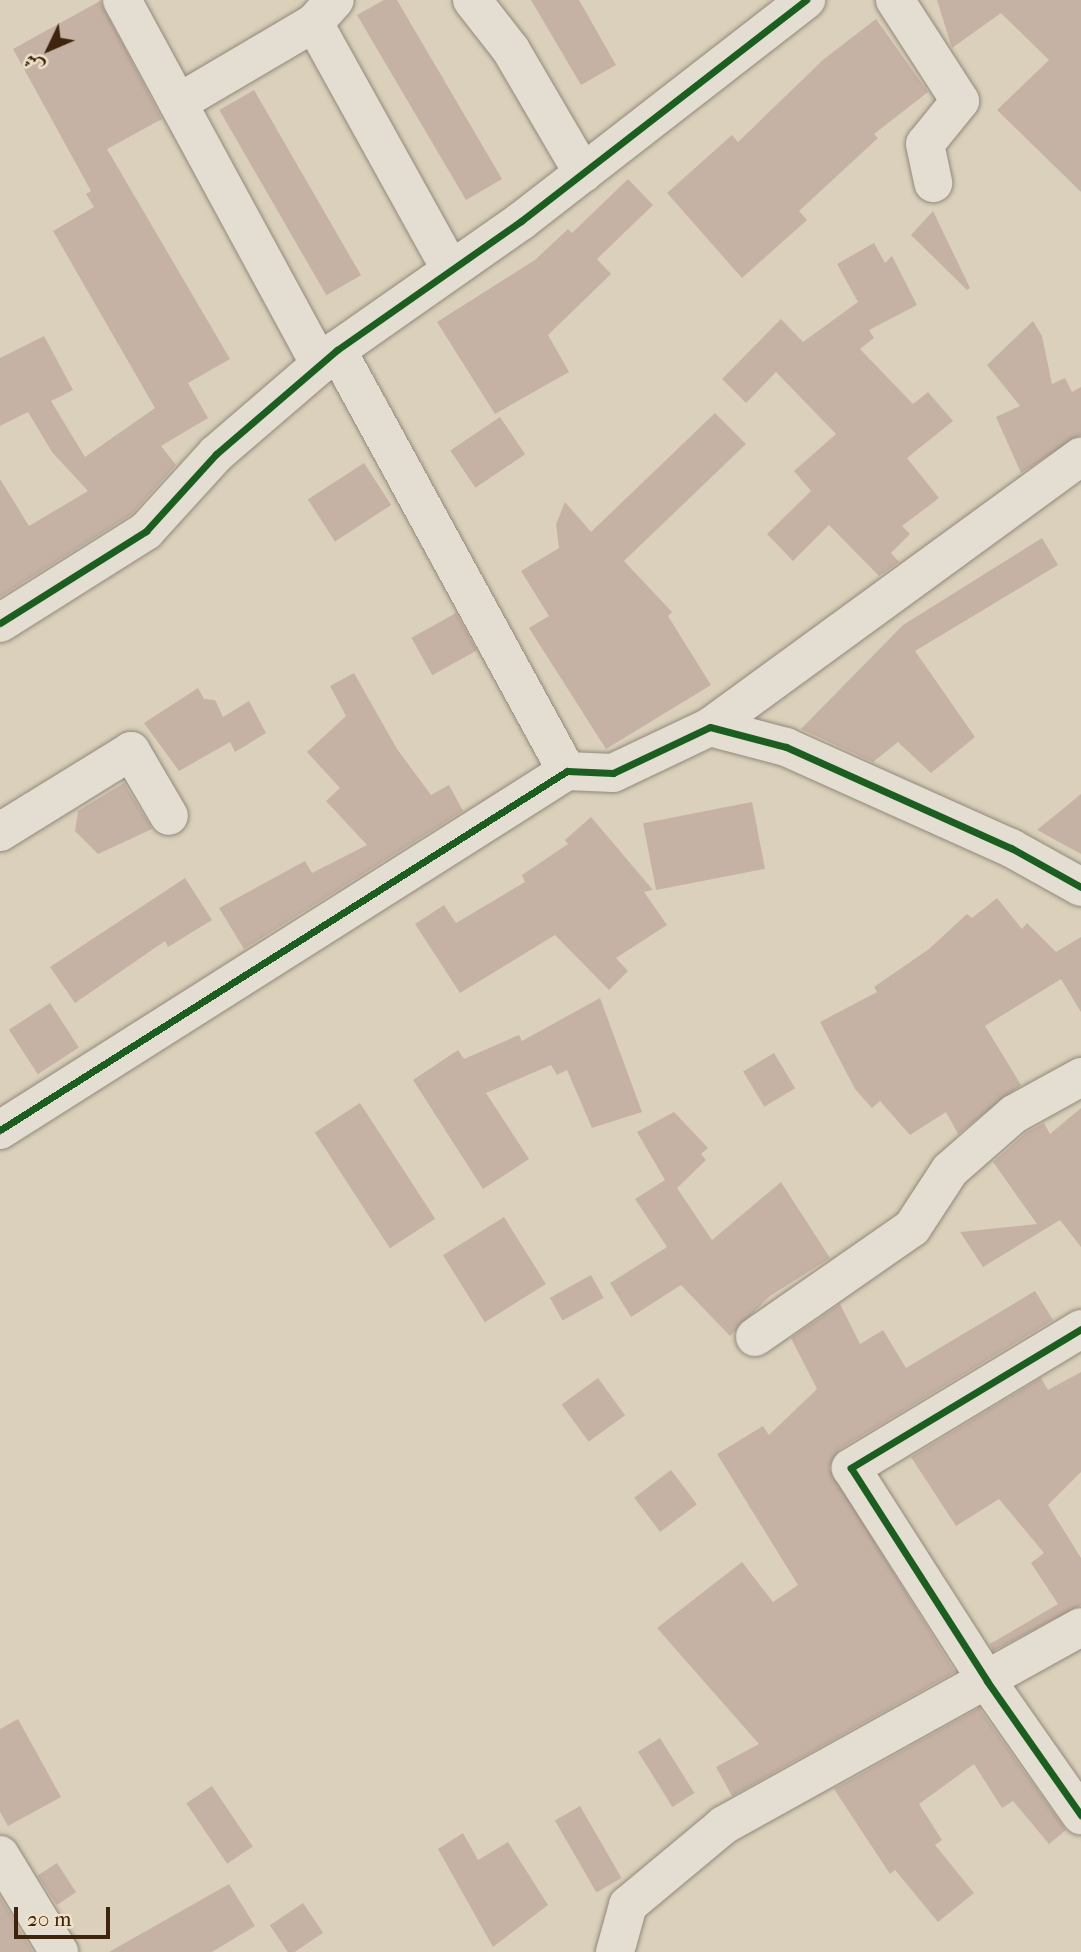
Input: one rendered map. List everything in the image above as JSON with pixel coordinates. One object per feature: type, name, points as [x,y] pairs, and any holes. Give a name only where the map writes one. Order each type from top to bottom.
[{"type":"street","points":[[122,0],[178,103],[568,771]]},
{"type":"street","points":[[472,0],[511,50],[583,173]]},
{"type":"street","points":[[0,623],[146,531],[216,454],[328,357],[583,173],[806,0]]},
{"type":"street","points":[[895,0],[960,101],[925,144],[933,183]]},
{"type":"street","points":[[178,103],[324,12],[451,270]]},
{"type":"street","points":[[0,1130],[568,771],[613,773],[710,727],[1081,456]]},
{"type":"street","points":[[710,727],[786,747],[1011,848],[1081,887]]},
{"type":"street","points":[[0,832],[131,751],[169,816]]},
{"type":"street","points":[[755,1337],[912,1228],[950,1170],[1014,1114],[1081,1077]]},
{"type":"street","points":[[1081,1329],[851,1468],[987,1681],[1081,1815]]},
{"type":"street","points":[[615,1952],[628,1905],[724,1825],[1081,1627]]},
{"type":"street","points":[[0,1855],[59,1952]]},
{"type":"building","points":[[384,0],[397,0],[502,179],[466,200],[357,15]]},
{"type":"building","points":[[531,0],[579,0],[616,65],[581,85]]},
{"type":"building","points":[[937,0],[1081,0],[1081,192],[997,110],[1049,60],[1001,13],[952,48]]},
{"type":"building","points":[[100,1],[162,119],[107,149],[230,359],[188,383],[208,418],[161,446],[176,465],[132,514],[0,597],[0,479],[29,526],[88,491],[52,452],[28,412],[0,426],[0,358],[44,336],[73,390],[51,401],[85,457],[155,408],[53,231],[94,207],[86,194],[91,191],[13,49]]},
{"type":"building","points":[[876,19],[928,92],[874,134],[878,138],[799,211],[807,220],[742,278],[667,193],[732,135],[738,142],[824,59]]},
{"type":"building","points":[[254,90],[361,275],[326,295],[219,110]]},
{"type":"building","points":[[628,179],[653,205],[597,259],[611,274],[548,335],[569,372],[495,414],[437,322],[535,260],[568,229],[572,233]]},
{"type":"building","points":[[933,211],[970,288],[967,290],[911,235]]},
{"type":"building","points":[[874,243],[885,263],[892,256],[917,305],[869,330],[874,338],[860,349],[913,404],[928,392],[953,421],[907,458],[939,498],[902,526],[910,534],[891,553],[899,562],[879,576],[829,525],[793,561],[767,534],[811,491],[794,471],[836,434],[776,372],[746,403],[722,379],[781,319],[803,342],[858,302],[837,264]]},
{"type":"building","points":[[1033,321],[1042,336],[1052,384],[1065,378],[1072,392],[1081,387],[1081,435],[1021,473],[996,417],[1020,406],[987,365]]},
{"type":"building","points":[[715,413],[746,444],[624,561],[672,612],[668,616],[711,685],[606,749],[529,628],[549,616],[521,571],[559,548],[556,524],[565,502],[591,532]]},
{"type":"building","points":[[500,417],[525,454],[475,488],[450,451]]},
{"type":"building","points":[[364,463],[391,505],[335,541],[308,499]]},
{"type":"building","points":[[1042,538],[1058,565],[915,651],[975,737],[931,773],[898,742],[873,762],[801,729],[903,625]]},
{"type":"building","points":[[456,613],[477,651],[432,675],[411,638]]},
{"type":"building","points":[[354,673],[397,749],[431,795],[449,785],[463,811],[244,949],[219,908],[305,861],[312,873],[367,845],[326,801],[340,788],[307,752],[346,716],[330,686]]},
{"type":"building","points":[[198,688],[204,699],[215,700],[223,717],[249,701],[266,733],[235,752],[230,742],[179,771],[144,723]]},
{"type":"building","points":[[124,783],[152,829],[98,854],[75,831],[78,811]]},
{"type":"building","points":[[1081,794],[1081,854],[1037,830]]},
{"type":"building","points":[[752,802],[765,869],[656,890],[643,823]]},
{"type":"building","points":[[591,817],[653,890],[644,892],[667,925],[616,958],[628,971],[609,990],[555,935],[460,993],[415,924],[444,905],[456,923],[525,882],[522,875],[568,844],[565,840]]},
{"type":"building","points":[[185,878],[212,920],[168,947],[165,941],[75,1003],[50,967]]},
{"type":"building","points":[[997,898],[1022,929],[1027,923],[1056,952],[1081,937],[1081,1012],[1061,979],[985,1026],[1021,1085],[958,1134],[946,1112],[910,1135],[880,1101],[872,1108],[855,1089],[820,1022],[877,992],[874,987],[929,949],[967,914],[972,918]]},
{"type":"building","points":[[600,998],[642,1112],[592,1128],[567,1070],[557,1075],[551,1065],[486,1093],[529,1159],[483,1189],[413,1080],[458,1050],[464,1059],[519,1035],[522,1041]]},
{"type":"building","points":[[50,1003],[79,1047],[38,1074],[9,1030]]},
{"type":"building","points":[[774,1053],[795,1088],[764,1107],[743,1072]]},
{"type":"building","points":[[360,1103],[435,1219],[390,1248],[315,1132]]},
{"type":"building","points":[[1081,1108],[1081,1247],[1060,1220],[983,1267],[960,1232],[1037,1224],[993,1162],[1027,1132],[1044,1123],[1050,1134]]},
{"type":"building","points":[[674,1112],[708,1148],[701,1154],[706,1160],[677,1188],[712,1240],[781,1182],[830,1258],[770,1296],[730,1336],[681,1285],[631,1317],[610,1283],[667,1247],[635,1199],[665,1180],[637,1132]]},
{"type":"building","points":[[504,1217],[546,1284],[485,1322],[443,1255]]},
{"type":"building","points":[[591,1275],[604,1298],[562,1321],[550,1298]]},
{"type":"building","points":[[1035,1291],[1053,1320],[840,1449],[829,1468],[955,1672],[732,1796],[716,1767],[759,1744],[657,1628],[742,1562],[773,1602],[798,1585],[717,1454],[763,1426],[769,1435],[817,1389],[791,1338],[840,1304],[860,1344],[883,1330],[906,1368]]},
{"type":"building","points":[[1081,1372],[1081,1472],[1048,1505],[1081,1558],[1081,1605],[993,1651],[990,1644],[1058,1604],[1031,1563],[1044,1553],[999,1499],[956,1526],[911,1457],[1041,1378],[1048,1390]]},
{"type":"building","points":[[598,1378],[625,1415],[589,1442],[562,1404]]},
{"type":"building","points":[[671,1470],[697,1504],[660,1532],[634,1498]]},
{"type":"building","points":[[979,1708],[1066,1830],[1049,1844],[1013,1801],[1002,1808],[974,1764],[919,1804],[942,1840],[935,1845],[974,1893],[938,1922],[895,1870],[890,1874],[834,1789]]},
{"type":"building","points":[[18,1719],[61,1797],[8,1826],[0,1812],[0,1729]]},
{"type":"building","points":[[660,1738],[694,1793],[672,1807],[638,1752]]},
{"type":"building","points":[[212,1786],[253,1847],[227,1864],[186,1803]]},
{"type":"building","points":[[580,1806],[622,1878],[596,1892],[555,1820]]},
{"type":"building","points":[[463,1833],[478,1860],[508,1842],[548,1905],[493,1947],[438,1849]]},
{"type":"building","points":[[57,1863],[76,1892],[57,1905],[38,1876]]},
{"type":"building","points":[[229,1884],[255,1926],[212,1952],[109,1952]]},
{"type":"building","points":[[0,1897],[33,1952],[0,1952]]},
{"type":"building","points":[[303,1903],[323,1933],[295,1952],[288,1952],[270,1925]]},
{"type":"cycle path","points":[[0,623],[146,531],[216,454],[337,350],[521,221],[806,0]]},
{"type":"cycle path","points":[[0,1130],[567,771],[613,773],[710,727],[786,747],[1011,848],[1081,887]]},
{"type":"cycle path","points":[[1081,1329],[851,1468],[987,1681],[1081,1815]]}]
